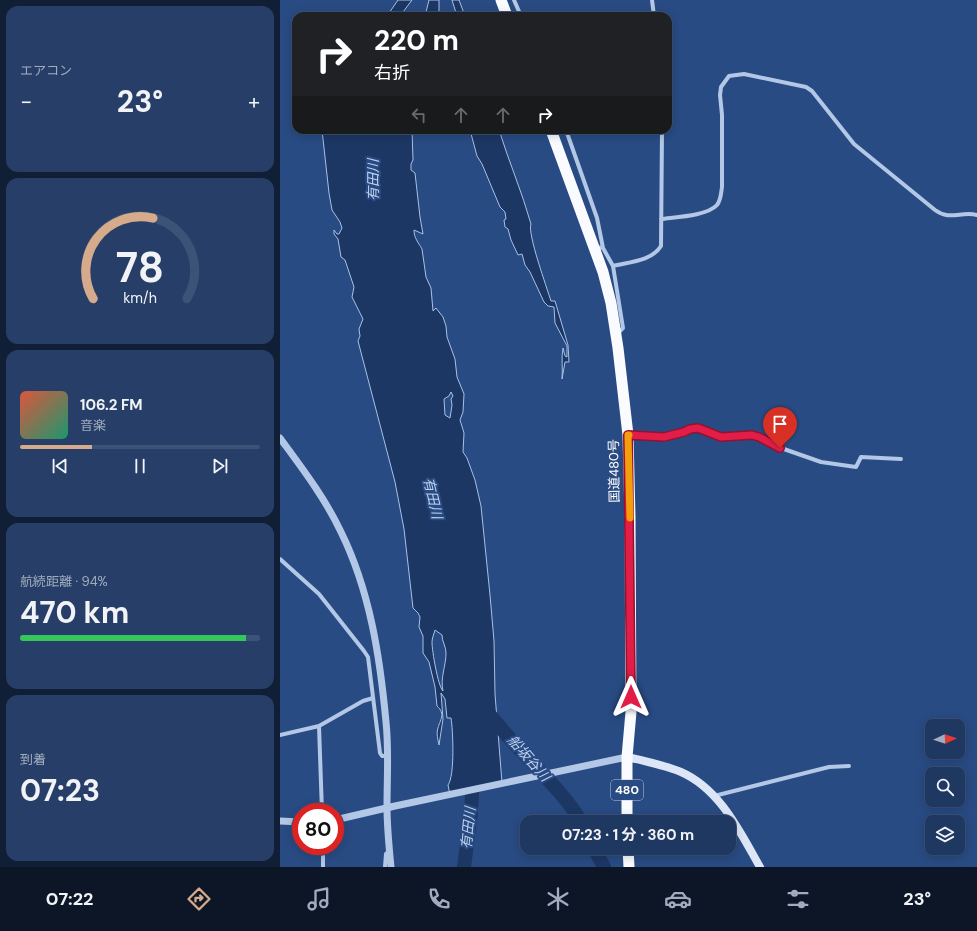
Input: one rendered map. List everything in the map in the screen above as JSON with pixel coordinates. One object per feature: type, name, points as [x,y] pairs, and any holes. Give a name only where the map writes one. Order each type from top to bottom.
[{"type":"highway","points":[[501,0],[506,12]]},
{"type":"highway","name":"国道480号","points":[[553,134],[599,247],[617,335],[628,435],[631,712],[623,758],[627,815]]},
{"type":"highway","points":[[628,855],[629,867]]},
{"type":"main road","points":[[623,758],[649,762],[681,772],[701,783],[728,812],[760,867]]},
{"type":"street","points":[[514,0],[519,12]]},
{"type":"street","points":[[652,0],[654,12]]},
{"type":"street","points":[[661,219],[705,212],[717,205],[721,198],[722,115],[720,95],[721,87],[729,76],[736,74],[744,74],[806,87],[812,90],[854,144],[941,215],[977,215]]},
{"type":"street","points":[[567,134],[597,218],[599,247],[613,266],[622,328],[617,335]]},
{"type":"street","points":[[613,266],[651,256],[657,252],[661,246],[662,134]]},
{"type":"street","points":[[628,435],[664,437],[698,428],[721,437],[752,435],[780,448],[829,464],[856,468],[861,457],[901,459]]},
{"type":"street","points":[[280,438],[326,504],[341,531],[363,586],[374,635],[386,722],[388,756],[387,808],[391,867]]},
{"type":"street","points":[[280,559],[319,594],[368,657],[380,753],[382,756],[388,756]]},
{"type":"street","points":[[280,736],[319,726],[363,701],[373,698]]},
{"type":"street","points":[[319,726],[322,803]]},
{"type":"street","points":[[344,818],[623,758]]},
{"type":"street","points":[[714,796],[829,767],[849,766]]},
{"type":"street","points":[[280,822],[292,822]]},
{"type":"street","points":[[385,867],[386,854],[390,850]]},
{"type":"street","points":[[323,855],[323,867]]},
{"type":"water","points":[[398,0],[412,0],[403,12],[390,12]]},
{"type":"water","points":[[429,0],[439,0],[439,12],[426,12]]},
{"type":"water","points":[[452,0],[459,0],[464,12],[456,12]]},
{"type":"water","points":[[322,134],[412,134],[413,160],[411,170],[415,173],[423,234],[414,230],[414,233],[416,240],[422,249],[426,277],[431,288],[433,311],[436,308],[443,317],[447,337],[455,359],[457,377],[464,394],[463,412],[460,420],[464,433],[463,452],[467,458],[475,480],[481,506],[494,641],[495,694],[502,783],[450,795],[448,785],[452,772],[453,753],[451,718],[447,718],[445,699],[441,693],[443,719],[439,745],[437,732],[442,714],[437,706],[435,687],[429,662],[423,653],[423,636],[419,627],[420,617],[413,608],[404,529],[395,482],[358,341],[360,336],[359,329],[363,319],[352,297],[354,287],[345,260],[341,257],[338,239],[334,234],[334,230],[337,234],[339,234],[342,228],[332,210]],"holes":[[[451,392],[453,396],[451,399],[452,405],[450,418],[445,415],[444,399],[449,396]],[[435,630],[442,635],[446,651],[442,681],[443,691],[437,676],[432,640]]]},
{"type":"water","points":[[471,134],[500,134],[531,224],[532,238],[542,273],[551,301],[555,301],[568,345],[569,362],[565,362],[562,379],[562,352],[563,348],[565,356],[567,357],[567,346],[555,323],[554,307],[548,306],[544,302],[530,272],[525,265],[522,254],[518,255],[508,229],[505,227],[505,212],[500,207],[482,164],[477,156]]},
{"type":"waterway","name":"船坂谷川","points":[[484,708],[514,744],[562,795],[576,815]]},
{"type":"waterway","name":"有田川","points":[[464,867],[471,812],[473,774]]},
{"type":"waterway","name":"船坂谷川","points":[[598,855],[604,867]]},
{"type":"slow traffic","points":[[629,435],[630,518]]},
{"type":"route","points":[[631,697],[628,435],[664,437],[698,428],[721,437],[752,435],[780,448]]}]
